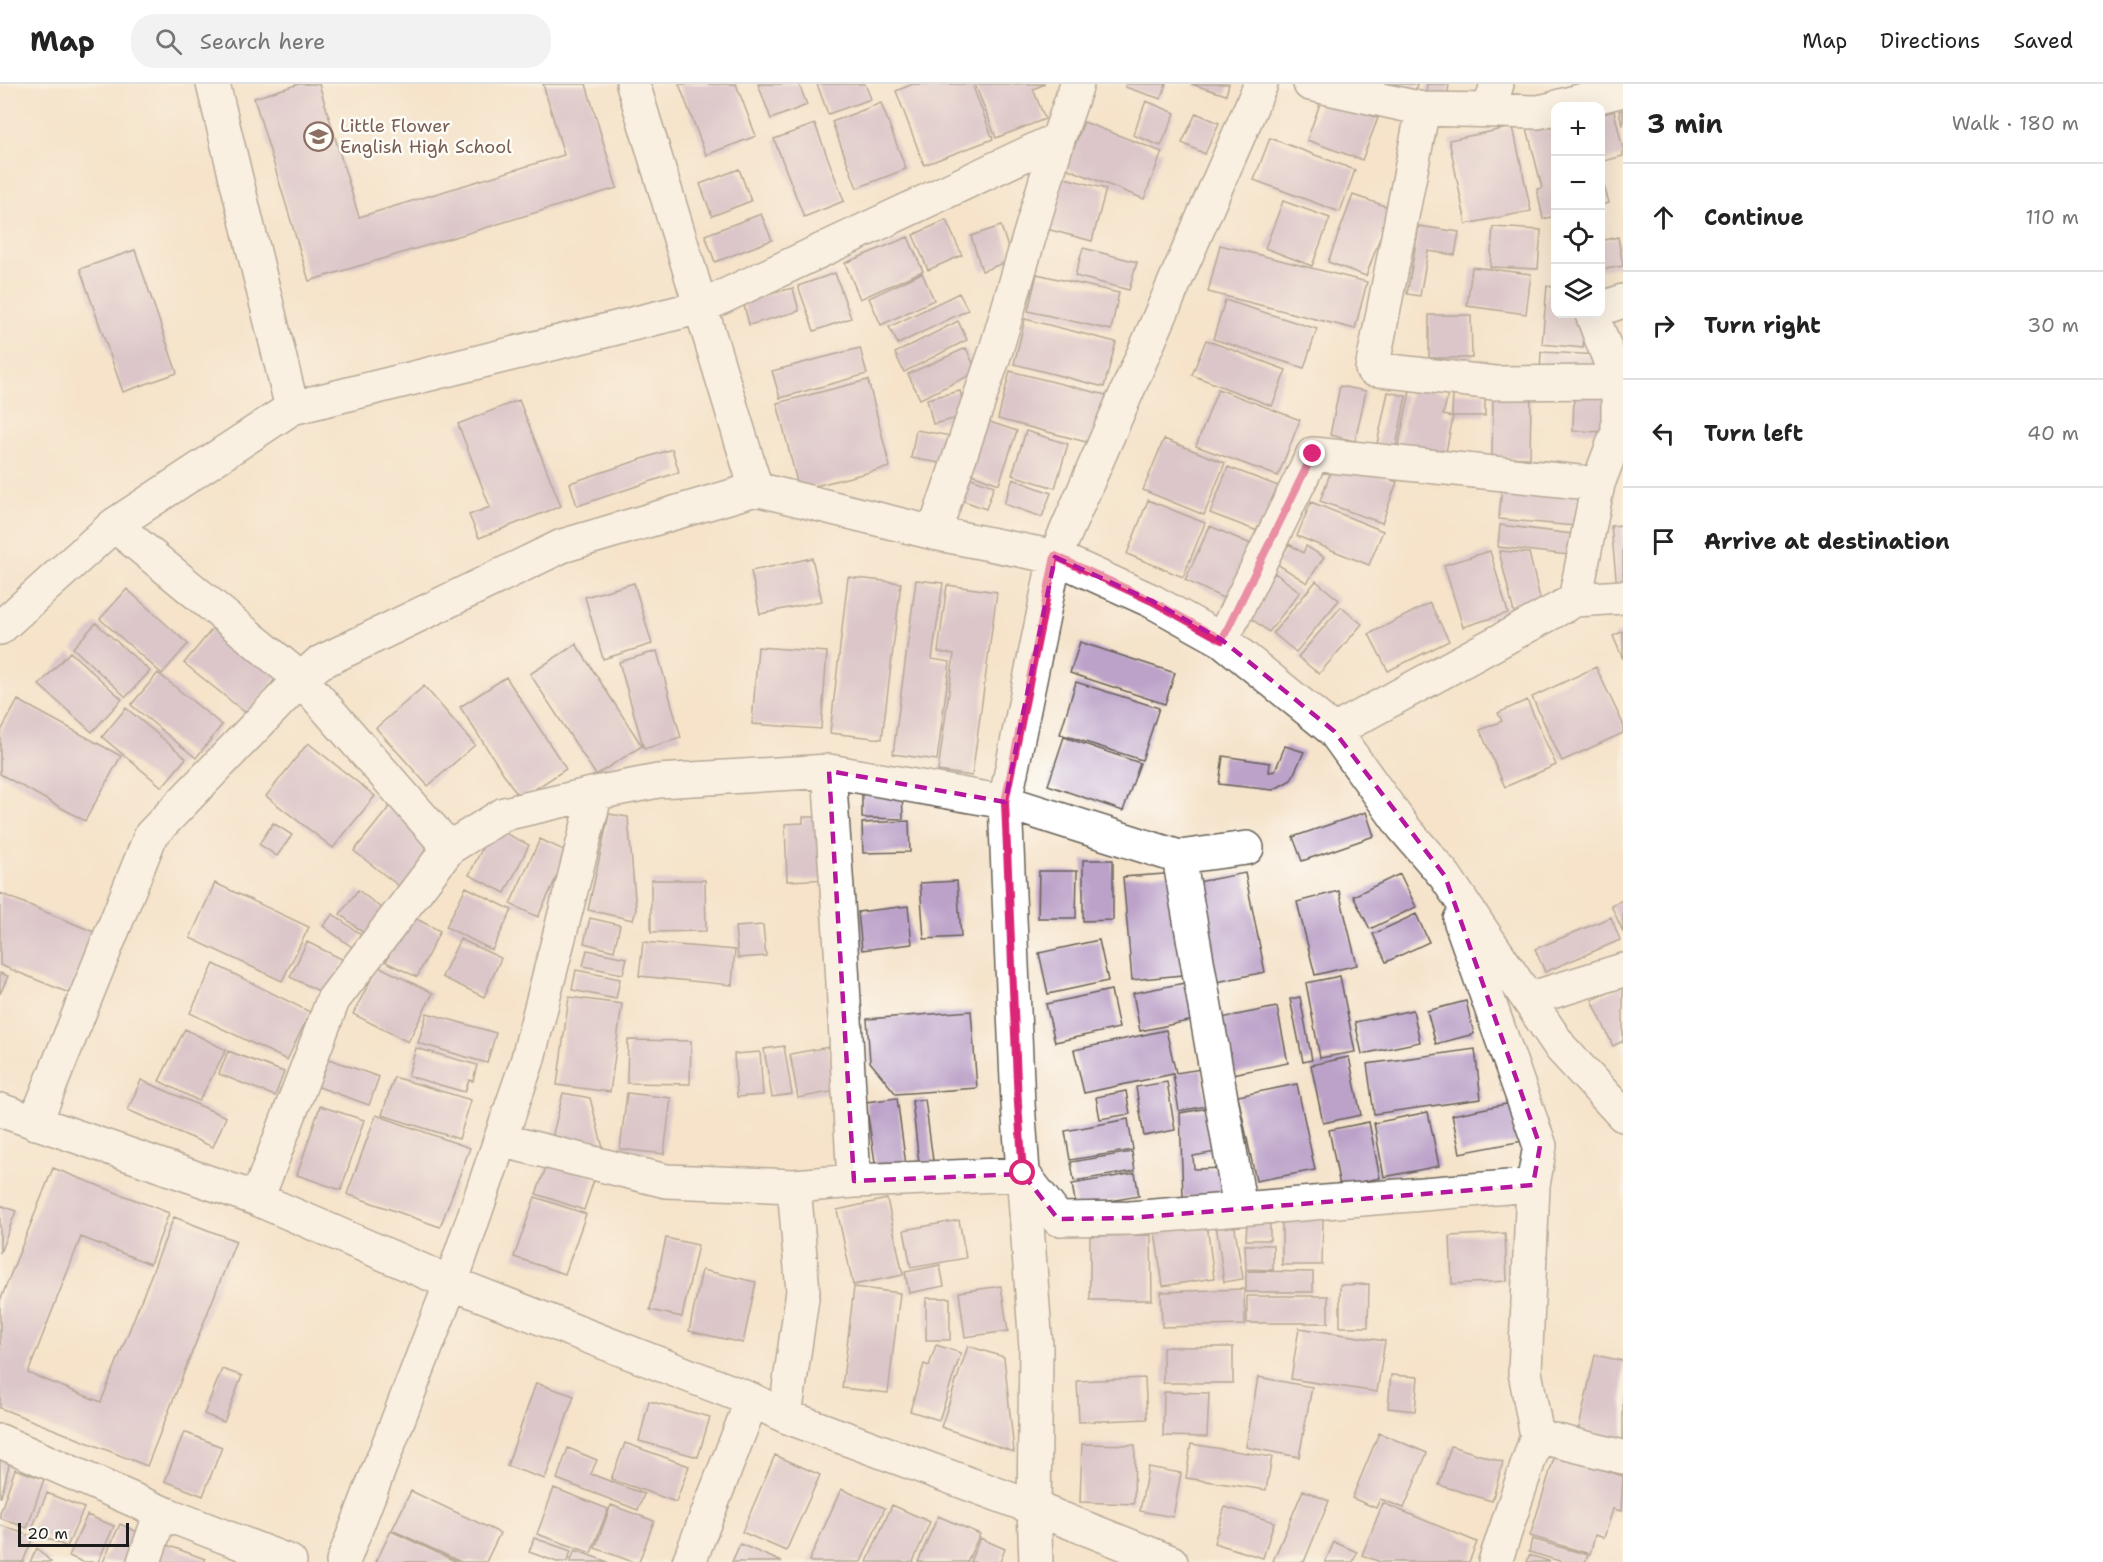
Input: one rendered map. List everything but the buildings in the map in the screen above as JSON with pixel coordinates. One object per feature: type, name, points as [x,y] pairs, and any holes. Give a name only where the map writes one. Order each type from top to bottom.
[{"type":"street","points":[[213,84],[292,408]]},
{"type":"street","points":[[633,84],[756,489]]},
{"type":"street","points":[[934,533],[996,350],[1058,139],[1077,84]]},
{"type":"street","points":[[1036,1562],[1034,1508],[1036,1347],[1018,1104],[1005,802],[1055,556],[1261,84]]},
{"type":"street","points":[[1310,84],[1424,109],[1538,112],[1551,109]]},
{"type":"street","points":[[1424,109],[1489,110],[1497,84]]},
{"type":"street","points":[[1577,102],[1623,90]]},
{"type":"street","points":[[1424,109],[1372,369],[1495,383],[1618,382]]},
{"type":"street","points":[[0,628],[114,525],[292,408],[701,307],[1058,139]]},
{"type":"street","points":[[1605,307],[1623,301]]},
{"type":"street","points":[[1575,600],[1598,484],[1618,431],[1618,382],[1594,318]]},
{"type":"street","points":[[1222,640],[1313,454],[1598,484]]},
{"type":"street","points":[[35,1123],[151,835],[319,663],[562,546],[756,489],[934,533],[1055,556],[1152,601],[1222,640],[1334,731],[1403,827],[1445,876],[1561,1048],[1623,1115]]},
{"type":"street","points":[[114,525],[301,680],[449,848]]},
{"type":"street","points":[[1334,731],[1575,600],[1623,597]]},
{"type":"street","points":[[829,771],[842,948],[854,1181]]},
{"type":"street","points":[[257,1199],[333,1000],[449,848],[504,814],[658,781],[829,771],[1005,802],[1179,857],[1247,848]]},
{"type":"street","points":[[343,1562],[450,1283],[527,1062],[596,793]]},
{"type":"street","points":[[1179,857],[1240,1208]]},
{"type":"street","points":[[1445,876],[1540,1146],[1533,1185],[1525,1372],[1537,1436],[1495,1562]]},
{"type":"street","points":[[1528,999],[1623,970]]},
{"type":"street","points":[[0,1110],[257,1199],[450,1283],[752,1400],[785,1416],[1034,1508],[1171,1562]]},
{"type":"street","points":[[500,1140],[666,1181],[794,1186],[1023,1173]]},
{"type":"street","points":[[1023,1173],[1058,1219],[1130,1218],[1533,1185]]},
{"type":"street","points":[[785,1416],[803,1291],[794,1186]]},
{"type":"street","points":[[689,1562],[752,1400]]},
{"type":"street","points":[[1537,1436],[1623,1457]]},
{"type":"street","points":[[0,1441],[161,1512],[290,1562]]},
{"type":"street","points":[[144,1562],[161,1512]]},
{"type":"highlighted area","points":[[1055,557],[1152,601],[1222,640],[1334,731],[1445,876],[1540,1146],[1533,1185],[1130,1218],[1058,1219],[1023,1174],[854,1181],[829,771],[1005,802]]},
{"type":"place","name":"Little Flower English High School","points":[[319,136]]},
{"type":"route","points":[[1023,1173],[1005,802],[1055,556],[1152,601],[1222,640],[1313,454]]}]
